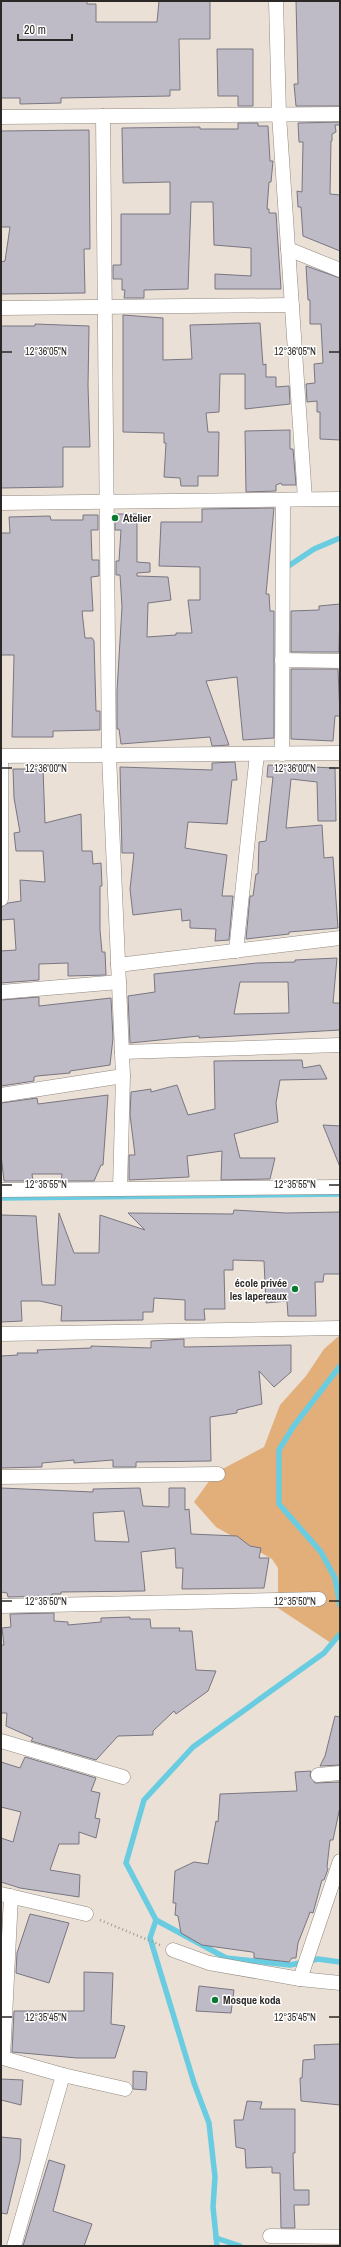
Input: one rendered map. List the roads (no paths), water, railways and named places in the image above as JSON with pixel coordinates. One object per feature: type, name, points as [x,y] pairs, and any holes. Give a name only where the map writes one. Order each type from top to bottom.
[{"type":"street","points":[[276,1],[279,115],[305,499]]},
{"type":"street","points":[[1,117],[340,114]]},
{"type":"street","points":[[103,116],[109,755],[123,1076],[120,1189]]},
{"type":"street","points":[[288,249],[340,270]]},
{"type":"street","points":[[1,308],[292,304]]},
{"type":"street","points":[[1,503],[340,499]]},
{"type":"street","points":[[282,754],[283,500]]},
{"type":"street","points":[[282,660],[340,661]]},
{"type":"street","points":[[1,899],[1,756],[340,753]]},
{"type":"street","points":[[236,951],[256,754]]},
{"type":"street","points":[[118,965],[340,938]]},
{"type":"street","points":[[1,992],[119,982]]},
{"type":"street","points":[[122,1052],[340,1045]]},
{"type":"street","points":[[1,1096],[123,1076]]},
{"type":"street","points":[[1,1190],[340,1187]]},
{"type":"street","points":[[1,1334],[340,1328]]},
{"type":"street","points":[[1,1477],[218,1474]]},
{"type":"street","points":[[1,1606],[319,1599]]},
{"type":"street","points":[[1,1741],[123,1777]]},
{"type":"street","points":[[318,1775],[340,1773]]},
{"type":"street","points":[[300,1979],[340,1861]]},
{"type":"street","points":[[86,1914],[6,1895],[2,2058],[63,2075],[126,2089]]},
{"type":"street","points":[[173,1950],[209,1963],[300,1979],[340,1983]]},
{"type":"street","points":[[14,2246],[63,2075]]},
{"type":"street","points":[[270,2236],[340,2237]]},
{"type":"waterway","points":[[287,569],[287,567],[314,549],[340,538]]},
{"type":"waterway","points":[[1,1198],[340,1194]]},
{"type":"waterway","points":[[340,1366],[293,1427],[279,1450],[279,1504],[321,1552],[335,1578],[340,1605]]},
{"type":"waterway","points":[[217,2246],[213,2207],[215,2177],[209,2123],[194,2083],[150,1938],[156,1920],[126,1863],[144,1800],[193,1747],[324,1653],[340,1634]]},
{"type":"waterway","points":[[156,1920],[226,1958],[290,1965],[318,1959],[340,1962]]},
{"type":"waterway","points":[[216,2238],[240,2246]]},
{"type":"place","name":"Atelier","points":[[115,518]]},
{"type":"place","name":"école privée les lapereaux","points":[[295,1289]]},
{"type":"place","name":"Mosque koda","points":[[215,2000]]}]
